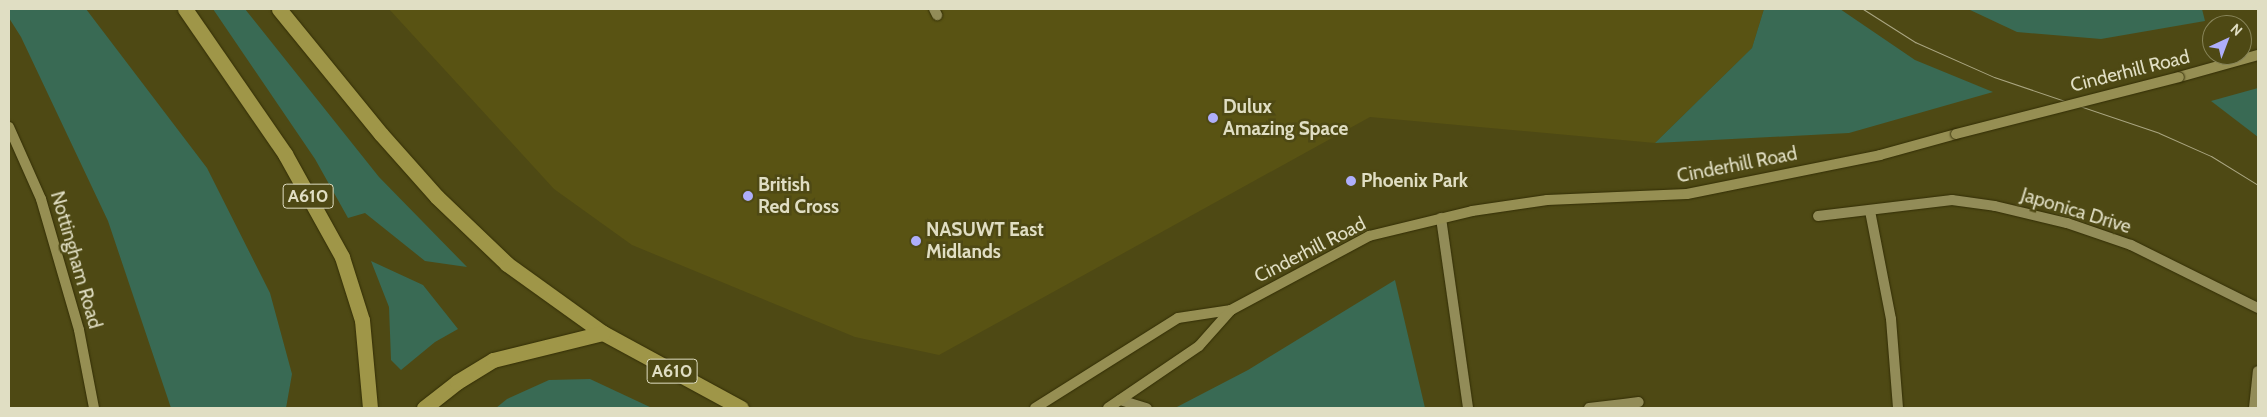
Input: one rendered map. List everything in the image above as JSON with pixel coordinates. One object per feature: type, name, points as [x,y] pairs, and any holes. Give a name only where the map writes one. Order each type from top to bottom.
[{"type":"highway","name":"A610","points":[[185,9],[285,154],[342,257],[362,320],[370,408]]},
{"type":"highway","name":"A610","points":[[279,9],[381,134],[437,197],[507,264],[604,333],[740,408]]},
{"type":"highway","points":[[424,408],[457,382],[493,360],[604,333]]},
{"type":"street","name":"Cinderhill Road","points":[[1035,408],[1178,318],[1231,310],[1369,236],[1441,218],[1547,200],[1688,194],[1880,155],[2258,55]]},
{"type":"street","name":"Nottingham Road","points":[[9,127],[41,199],[79,330],[94,408]]},
{"type":"street","name":"Japonica Drive","points":[[1818,216],[1952,200],[1995,206],[2068,223],[2131,246],[2258,308]]},
{"type":"street","points":[[1870,211],[1890,319],[1898,408]]},
{"type":"street","points":[[1441,218],[1468,408]]},
{"type":"street","name":"Cinderhill Road","points":[[1108,408],[1199,346],[1231,310]]},
{"type":"street","points":[[2254,408],[2258,371]]},
{"type":"street","points":[[1120,400],[1147,408]]},
{"type":"street","points":[[1589,408],[1639,402]]},
{"type":"shaded area","points":[[389,9],[1764,9],[1752,48],[1655,143],[1370,117],[939,355],[855,337],[632,245],[554,189]]},
{"type":"green space","points":[[9,9],[86,9],[207,168],[270,293],[292,374],[286,408],[171,408],[108,221],[21,37],[9,18]]},
{"type":"green space","points":[[213,9],[245,9],[379,177],[467,267],[425,261],[365,213],[348,218],[315,159]]},
{"type":"green space","points":[[1764,9],[1840,9],[1915,60],[1993,92],[1849,133],[1655,143],[1752,48]]},
{"type":"green space","points":[[1968,9],[2202,9],[2204,15],[2202,22],[2101,39],[2017,32]]},
{"type":"green space","points":[[2258,88],[2258,137],[2211,101]]},
{"type":"green space","points":[[371,261],[423,285],[458,329],[435,342],[401,370],[391,360],[389,307]]},
{"type":"green space","points":[[1395,280],[1425,408],[1175,408],[1248,370]]},
{"type":"green space","points":[[590,379],[652,408],[496,408],[507,399],[549,380]]},
{"type":"tram line","points":[[1863,9],[1915,42],[1994,77],[2159,133],[2211,156],[2258,185]]},
{"type":"place","name":"Dulux Amazing Space","points":[[1213,118]]},
{"type":"place","name":"Phoenix Park","points":[[1351,181]]},
{"type":"place","name":"British Red Cross","points":[[748,196]]},
{"type":"place","name":"NASUWT East Midlands","points":[[916,241]]}]
